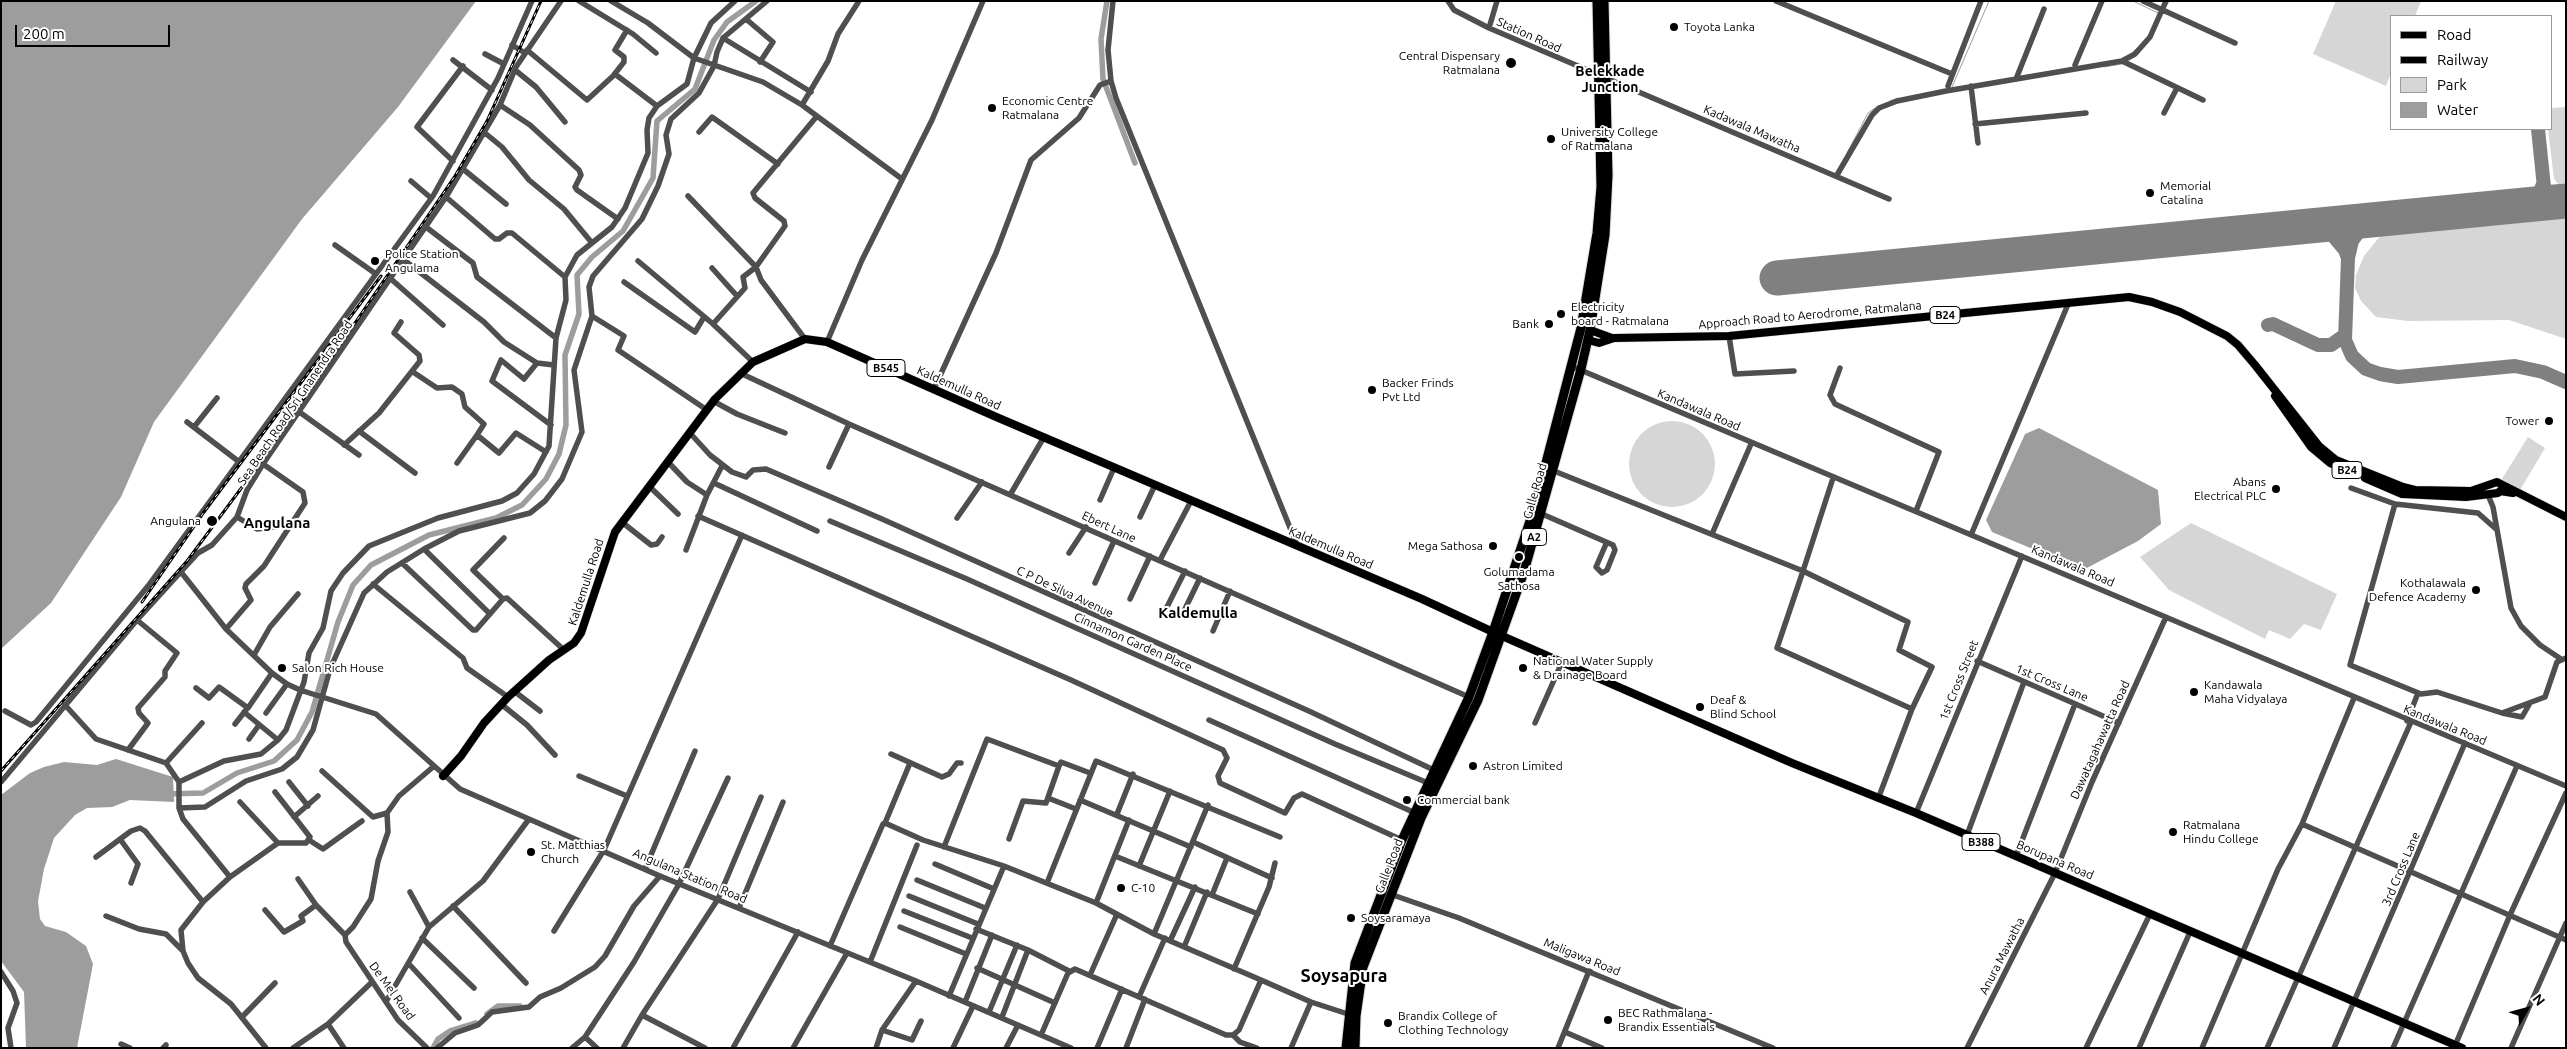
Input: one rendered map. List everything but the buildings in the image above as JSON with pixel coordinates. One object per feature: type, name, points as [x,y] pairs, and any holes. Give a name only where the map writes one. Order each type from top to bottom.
[{"type":"highway","name":"Galle Road","points":[[1597,1],[1604,78]]},
{"type":"highway","name":"Galle Road","points":[[1346,1048],[1363,967],[1417,827],[1478,700],[1534,509],[1571,366],[1586,329],[1600,199],[1604,78],[1604,1]]},
{"type":"highway","name":"Galle Road","points":[[1355,1048],[1352,1015],[1355,963],[1381,890],[1413,812],[1469,697],[1524,572],[1542,514],[1581,369],[1583,339]]},
{"type":"main road","name":"Approach Road to Aerodrome, Ratmalana","points":[[1583,339],[1599,343],[1614,338],[1729,336],[2129,297],[2152,302],[2197,320],[2228,336],[2255,365],[2319,446],[2336,460],[2414,490],[2485,492],[2499,490],[2497,482],[2485,492]]},
{"type":"main road","name":"Approach Road to Aerodrome, Ratmalana","points":[[1586,329],[1614,338]]},
{"type":"main road","name":"Kaldemulla Road","points":[[443,776],[508,697],[574,643],[581,633],[608,559],[613,537],[713,401],[753,362],[805,339],[827,342],[1044,438],[1422,599],[1497,634]]},
{"type":"main road","points":[[2499,490],[2521,495],[2566,517]]},
{"type":"main road","name":"Borupana Road","points":[[1497,634],[2457,1047]]},
{"type":"street","points":[[5,711],[31,724],[36,722],[137,600],[431,198],[492,90],[532,1]]},
{"type":"street","name":"Sea Beach Road/Sri Gnanendra Road","points":[[1,782],[137,620],[198,553],[218,539],[237,517],[247,490],[263,464],[446,197],[500,106],[515,70],[561,1]]},
{"type":"street","points":[[579,1],[627,30],[656,53]]},
{"type":"street","points":[[611,1],[648,23],[695,59],[763,82],[802,105],[902,179]]},
{"type":"street","points":[[179,783],[224,761],[261,754],[278,740],[286,730],[303,690],[309,653],[323,628],[331,591],[363,552],[375,543],[412,527],[438,518],[488,506],[517,493],[534,474],[549,446],[552,425],[556,338],[566,300],[565,277],[577,255],[618,219],[648,153],[647,130],[649,118],[656,106],[688,84],[695,59],[711,23],[734,1]]},
{"type":"street","points":[[178,806],[205,807],[246,781],[282,769],[297,757],[313,730],[321,695],[330,669],[364,593],[387,572],[424,549],[459,532],[530,513],[545,501],[562,479],[582,432],[574,370],[592,316],[589,287],[593,276],[642,219],[658,186],[669,154],[666,135],[671,119],[699,93],[723,38],[767,1]]},
{"type":"street","points":[[802,105],[828,61],[838,34],[859,1]]},
{"type":"street","points":[[827,342],[862,260],[932,120],[982,1]]},
{"type":"street","points":[[1113,1],[1108,40],[1106,83],[1138,156],[1297,545]]},
{"type":"street","name":"Station Road","points":[[1448,1],[1454,10],[1489,28],[1604,78]]},
{"type":"street","points":[[1489,28],[1497,1]]},
{"type":"street","points":[[1776,1],[1952,74]]},
{"type":"street","points":[[1792,8],[1794,1]]},
{"type":"street","points":[[2075,65],[2102,1]]},
{"type":"street","points":[[2143,1],[2235,44]]},
{"type":"street","points":[[1837,176],[1872,115],[1879,108],[1897,101],[1971,86],[2122,61],[2135,54],[2150,37],[2166,1]]},
{"type":"street","points":[[1948,86],[1978,2]]},
{"type":"street","points":[[2016,79],[2044,9]]},
{"type":"street","points":[[746,19],[773,42],[760,62]]},
{"type":"street","points":[[512,45],[526,52],[584,100],[590,98],[615,74],[625,60],[615,52],[616,47],[627,30]]},
{"type":"street","points":[[723,38],[811,92]]},
{"type":"street","points":[[484,54],[504,64]]},
{"type":"street","points":[[453,60],[492,90]]},
{"type":"street","points":[[2122,61],[2203,100]]},
{"type":"street","points":[[453,161],[417,127],[463,66]]},
{"type":"street","points":[[515,70],[541,93],[565,122]]},
{"type":"street","points":[[615,74],[656,106]]},
{"type":"street","name":"Kadawala Mawatha","points":[[1604,78],[1889,199]]},
{"type":"street","points":[[934,389],[996,253],[1031,160],[1079,118],[1106,83]]},
{"type":"street","points":[[1971,86],[1978,143]]},
{"type":"street","points":[[2164,114],[2178,88]]},
{"type":"street","points":[[500,106],[530,126],[579,170],[581,175],[576,186],[577,190],[618,219]]},
{"type":"street","points":[[1975,124],[2086,113]]},
{"type":"street","points":[[713,324],[745,288],[743,277],[756,267],[785,226],[784,221],[753,195],[816,116]]},
{"type":"street","points":[[699,132],[712,117],[778,164]]},
{"type":"street","points":[[485,133],[502,147],[529,180],[564,209],[592,243]]},
{"type":"street","points":[[463,169],[506,204]]},
{"type":"street","points":[[411,181],[431,198]]},
{"type":"street","points":[[688,196],[756,267],[761,280],[805,339]]},
{"type":"street","points":[[446,197],[495,240],[507,232],[512,233],[565,277]]},
{"type":"street","points":[[426,227],[473,263],[477,277],[556,338]]},
{"type":"street","points":[[335,245],[376,274]]},
{"type":"street","points":[[404,260],[484,322],[504,342],[537,363],[554,365]]},
{"type":"street","points":[[638,261],[713,324],[753,362]]},
{"type":"street","points":[[712,268],[737,296]]},
{"type":"street","points":[[391,279],[443,325]]},
{"type":"street","points":[[624,282],[695,332],[704,317]]},
{"type":"street","points":[[1971,535],[2069,302]]},
{"type":"street","points":[[592,316],[624,336],[618,350],[707,410]]},
{"type":"street","points":[[344,445],[379,413],[413,372],[421,357],[396,336],[394,330],[401,322]]},
{"type":"street","points":[[1729,336],[1735,374],[1794,371]]},
{"type":"street","points":[[537,363],[524,379],[501,360],[491,380],[552,425]]},
{"type":"street","name":"Kandawala Road","points":[[1571,366],[1751,444],[1916,511],[2166,617],[2409,722],[2566,786]]},
{"type":"street","points":[[1840,368],[1830,395],[1835,404],[1939,452],[1916,511]]},
{"type":"street","points":[[413,372],[437,388],[452,387],[462,394],[465,407],[484,424],[457,463]]},
{"type":"street","name":"Ebert Lane","points":[[740,373],[848,424],[1469,697]]},
{"type":"street","points":[[194,427],[217,398]]},
{"type":"street","points":[[713,401],[737,414],[785,433]]},
{"type":"street","points":[[298,411],[359,456]]},
{"type":"street","points":[[187,422],[238,461]]},
{"type":"street","points":[[830,467],[848,424]]},
{"type":"street","points":[[359,431],[415,473]]},
{"type":"street","points":[[478,435],[500,453],[516,433],[546,452]]},
{"type":"street","name":"C P De Silva Avenue","points":[[690,433],[722,466],[746,477],[753,470],[766,470],[882,519],[1374,740],[1442,774]]},
{"type":"street","points":[[1010,495],[1044,438]]},
{"type":"street","points":[[1712,534],[1751,444]]},
{"type":"street","points":[[668,462],[687,482],[707,495]]},
{"type":"street","points":[[226,629],[251,600],[246,584],[264,566],[305,504],[303,492],[263,464]]},
{"type":"street","points":[[686,550],[707,495],[722,466]]},
{"type":"street","points":[[1100,500],[1114,468]]},
{"type":"street","points":[[1554,471],[1803,571],[1908,622],[1899,650],[1932,666],[1912,709],[1878,798]]},
{"type":"street","points":[[1833,478],[1777,648],[1912,709]]},
{"type":"street","points":[[714,482],[817,531]]},
{"type":"street","points":[[957,518],[982,482]]},
{"type":"street","points":[[650,486],[678,514]]},
{"type":"street","points":[[1140,517],[1156,486]]},
{"type":"street","points":[[2351,488],[2395,504],[2478,513],[2496,529]]},
{"type":"street","points":[[2493,507],[2499,490]]},
{"type":"street","points":[[2485,492],[2493,507],[2510,608],[2521,626],[2540,645],[2563,658],[2556,664],[2545,697],[2502,713]]},
{"type":"street","points":[[1160,560],[1191,501]]},
{"type":"street","points":[[2395,504],[2350,665],[2418,693],[2437,692],[2502,713],[2522,717],[2530,702]]},
{"type":"street","points":[[1542,514],[1604,540],[1606,544],[1613,545],[1615,550],[1607,570],[1602,573],[1596,567],[1606,544]]},
{"type":"street","points":[[698,516],[1072,680],[1223,750],[1227,758],[1218,776],[1220,783],[1285,812],[1294,798],[1302,794],[1402,840]]},
{"type":"street","points":[[237,517],[257,529],[274,527]]},
{"type":"street","name":"Cinnamon Garden Place","points":[[830,521],[967,579],[1359,755],[1428,783]]},
{"type":"street","points":[[623,522],[651,545],[656,544],[662,537]]},
{"type":"street","points":[[1070,553],[1086,527]]},
{"type":"street","points":[[554,931],[604,850],[742,535]]},
{"type":"street","points":[[504,538],[473,570],[503,599],[510,599],[564,650]]},
{"type":"street","points":[[1094,583],[1114,541]]},
{"type":"street","points":[[424,549],[490,614]]},
{"type":"street","points":[[1130,599],[1150,556]]},
{"type":"street","name":"1st Cross Street","points":[[1916,813],[1977,661],[2022,556]]},
{"type":"street","points":[[402,564],[473,630],[476,630],[503,599]]},
{"type":"street","points":[[1166,609],[1185,571]]},
{"type":"street","points":[[181,572],[226,629],[272,673],[287,684],[321,695]]},
{"type":"street","points":[[1184,611],[1200,578]]},
{"type":"street","points":[[373,584],[463,658],[467,668],[508,697]]},
{"type":"street","points":[[1213,631],[1230,591]]},
{"type":"street","points":[[254,655],[270,627],[298,594]]},
{"type":"street","name":"Dawatagahawatta Road","points":[[2055,873],[2092,782],[2166,617]]},
{"type":"street","points":[[128,750],[148,723],[139,713],[138,708],[165,677],[165,671],[178,653],[137,620]]},
{"type":"street","name":"1st Cross Lane","points":[[1977,661],[2119,723]]},
{"type":"street","points":[[1535,723],[1562,662]]},
{"type":"street","points":[[236,724],[272,673]]},
{"type":"street","points":[[1966,835],[2024,682]]},
{"type":"street","points":[[266,713],[287,684]]},
{"type":"street","points":[[196,688],[209,698],[219,686],[246,710],[259,725],[278,740]]},
{"type":"street","points":[[514,691],[540,711]]},
{"type":"street","points":[[2267,1048],[2356,848],[2409,722],[2418,693]]},
{"type":"street","name":"Angulana Station Road","points":[[321,695],[376,714],[390,724],[434,768],[460,789],[679,884],[1002,1017],[1061,1046],[1071,1048]]},
{"type":"street","points":[[2202,1048],[2278,870],[2302,824],[2354,698]]},
{"type":"street","points":[[502,704],[527,725],[554,755]]},
{"type":"street","points":[[2016,856],[2075,704]]},
{"type":"street","points":[[65,705],[92,736],[166,763],[179,783],[178,806],[183,819],[230,877]]},
{"type":"street","points":[[1209,720],[1413,812]]},
{"type":"street","points":[[166,763],[202,723]]},
{"type":"street","points":[[248,739],[259,725]]},
{"type":"street","points":[[944,847],[985,740],[992,739],[1059,766]]},
{"type":"street","name":"3rd Cross Lane","points":[[2334,1048],[2465,744]]},
{"type":"street","points":[[645,869],[695,751]]},
{"type":"street","points":[[891,754],[942,777],[949,774],[956,763],[961,763]]},
{"type":"street","points":[[1047,883],[1096,761],[1133,774],[1280,837]]},
{"type":"street","points":[[1010,839],[1023,801],[1027,800],[1043,804],[1048,798],[1061,762],[1090,773]]},
{"type":"street","points":[[830,946],[910,763]]},
{"type":"street","points":[[2393,1048],[2518,766]]},
{"type":"street","points":[[322,771],[373,817],[387,813],[400,796],[434,768]]},
{"type":"street","points":[[1117,814],[1133,774]]},
{"type":"street","points":[[579,776],[627,796]]},
{"type":"street","points":[[572,1048],[585,1037],[634,962],[679,884],[728,778]]},
{"type":"street","points":[[289,782],[308,806]]},
{"type":"street","points":[[1139,866],[1170,791]]},
{"type":"street","points":[[275,792],[310,837],[309,840],[323,849],[362,821]]},
{"type":"street","points":[[2457,1047],[2510,915],[2566,793]]},
{"type":"street","points":[[294,817],[318,796]]},
{"type":"street","points":[[623,1048],[642,1015],[718,899],[761,797]]},
{"type":"street","points":[[1048,798],[1076,809]]},
{"type":"street","points":[[1080,800],[1227,858],[1272,878]]},
{"type":"street","points":[[240,802],[278,843]]},
{"type":"street","points":[[739,908],[783,802]]},
{"type":"street","points":[[1154,934],[1208,805]]},
{"type":"street","points":[[298,879],[316,905],[344,935],[353,928],[370,899],[378,861],[388,832],[387,813]]},
{"type":"street","points":[[387,1000],[429,927],[483,881],[529,819]]},
{"type":"street","points":[[1096,903],[1129,820]]},
{"type":"street","points":[[885,823],[944,847],[1004,866],[1096,903],[1167,940],[1311,1002],[1352,1015]]},
{"type":"street","points":[[2302,824],[2566,940]]},
{"type":"street","points":[[96,857],[131,831],[140,828],[145,830],[203,902]]},
{"type":"street","points":[[120,840],[138,864],[131,883]]},
{"type":"street","points":[[183,951],[181,930],[203,902],[230,877],[278,843],[306,843],[309,840]]},
{"type":"street","points":[[870,962],[917,845]]},
{"type":"street","points":[[1115,856],[1258,914]]},
{"type":"street","points":[[1184,947],[1227,858]]},
{"type":"street","points":[[1234,969],[1272,878],[1275,863]]},
{"type":"street","points":[[935,864],[994,889]]},
{"type":"street","points":[[948,996],[1004,866]]},
{"type":"street","name":"Anura Mawatha","points":[[1967,1048],[2055,873]]},
{"type":"street","points":[[437,1048],[455,1034],[478,1025],[492,1012],[529,1007],[536,1004],[540,997],[561,988],[596,967],[605,956],[634,906],[660,876]]},
{"type":"street","points":[[917,880],[985,908]]},
{"type":"street","points":[[1126,1048],[1142,998],[1167,940],[1195,887]]},
{"type":"street","name":"Maligawa Road","points":[[1381,890],[1451,915],[1773,1048]]},
{"type":"street","points":[[410,892],[429,927]]},
{"type":"street","points":[[909,896],[977,926],[1069,971],[1075,969],[1090,975],[1226,1035],[1233,1035],[1239,1030],[1261,980]]},
{"type":"street","points":[[265,910],[284,932],[303,921],[302,916],[316,905]]},
{"type":"street","points":[[453,906],[526,983]]},
{"type":"street","points":[[904,911],[972,938]]},
{"type":"street","points":[[1090,975],[1117,914]]},
{"type":"street","points":[[2086,1048],[2150,914]]},
{"type":"street","points":[[106,916],[139,929],[166,934],[183,951],[198,978],[231,1004],[266,1048]]},
{"type":"street","points":[[2511,1048],[2566,922]]},
{"type":"street","points":[[900,927],[966,954]]},
{"type":"street","points":[[733,1048],[798,932]]},
{"type":"street","points":[[2139,1048],[2190,932]]},
{"type":"street","name":"De Mel Road","points":[[344,935],[346,942],[372,982],[387,1000],[398,1020],[427,1048]]},
{"type":"street","points":[[964,1002],[992,935]]},
{"type":"street","points":[[422,938],[474,988]]},
{"type":"street","points":[[989,1012],[1017,945]]},
{"type":"street","points":[[1002,1017],[1028,950]]},
{"type":"street","points":[[793,1048],[848,952]]},
{"type":"street","points":[[409,964],[460,1018]]},
{"type":"street","points":[[977,968],[1055,1003]]},
{"type":"street","points":[[1041,1035],[1069,971]]},
{"type":"street","points":[[1558,1048],[1589,971],[1757,1045]]},
{"type":"street","points":[[1,972],[13,991],[17,1003],[8,1028],[10,1048]]},
{"type":"street","points":[[876,1048],[882,1030],[916,981]]},
{"type":"street","points":[[293,1048],[328,1024],[372,982]]},
{"type":"street","points":[[242,1018],[275,983]]},
{"type":"street","points":[[1097,1048],[1122,989]]},
{"type":"street","points":[[1291,1048],[1311,1002]]},
{"type":"street","points":[[952,1048],[973,1006]]},
{"type":"street","points":[[642,1015],[705,1048]]},
{"type":"street","points":[[882,1030],[913,1040],[922,1021]]},
{"type":"street","points":[[328,1024],[344,1048]]},
{"type":"street","points":[[1006,1048],[1018,1025]]},
{"type":"street","points":[[1564,1032],[1602,1048]]},
{"type":"street","points":[[1233,1035],[1240,1042],[1257,1048]]},
{"type":"street","points":[[585,1037],[597,1048]]},
{"type":"street","points":[[121,1044],[130,1048]]},
{"type":"green space","points":[[2336,1],[2421,1],[2415,15],[2390,15],[2390,76],[2386,86],[2313,54]]},
{"type":"green space","points":[[2566,107],[2566,183],[2558,184],[2554,179],[2548,130],[2552,130],[2552,108]]},
{"type":"green space","points":[[2566,218],[2566,339],[2509,320],[2408,321],[2376,317],[2361,301],[2355,288],[2356,275],[2364,256],[2381,235]]},
{"type":"green space","points":[[1672,421],[1689,424],[1703,433],[1712,447],[1715,464],[1712,481],[1703,495],[1689,504],[1672,507],[1655,504],[1641,495],[1632,481],[1629,464],[1632,447],[1641,433],[1655,424]]},
{"type":"green space","points":[[2528,437],[2545,448],[2520,490],[2502,479]]},
{"type":"green space","points":[[2191,523],[2337,594],[2321,630],[2304,624],[2290,639],[2269,630],[2265,639],[2169,590],[2140,557]]},
{"type":"water","points":[[1,1],[476,1],[398,107],[302,219],[154,422],[121,497],[51,603],[1,649]]},
{"type":"water","points":[[2039,428],[2158,490],[2161,524],[2138,541],[2083,570],[1992,532],[1986,520],[2025,434]]},
{"type":"water","points":[[116,759],[173,777],[174,802],[130,800],[112,807],[87,808],[75,815],[54,838],[44,869],[38,901],[40,919],[45,926],[66,932],[86,946],[93,964],[77,1048],[26,1048],[24,992],[1,961],[1,795],[30,773],[44,767],[64,762],[97,765]]},
{"type":"waterway","points":[[166,794],[203,793],[237,773],[274,761],[297,740],[312,712],[338,622],[353,585],[371,565],[429,535],[496,518],[522,505],[546,479],[559,454],[566,425],[565,355],[579,314],[577,275],[592,257],[623,231],[653,178],[657,121],[695,89],[714,40],[727,22],[756,1]]},
{"type":"waterway","points":[[1107,1],[1101,39],[1103,79],[1135,163]]},
{"type":"waterway","points":[[1952,87],[1989,1]]},
{"type":"waterway","points":[[2133,1],[2158,13]]},
{"type":"waterway","points":[[2166,7],[2169,1]]},
{"type":"waterway","points":[[2132,53],[2138,47]]},
{"type":"waterway","points":[[2104,67],[2122,64]]},
{"type":"waterway","points":[[1890,101],[1898,98]]},
{"type":"waterway","points":[[1847,153],[1868,113],[1875,108]]},
{"type":"waterway","points":[[487,1014],[498,1006],[520,1006]]},
{"type":"waterway","points":[[433,1048],[438,1039],[450,1031],[476,1023]]},
{"type":"taxiway","points":[[2538,130],[2544,187],[2552,197],[2566,201]]},
{"type":"taxiway","points":[[2523,205],[2538,197],[2543,184]]},
{"type":"taxiway","points":[[2348,258],[2352,241],[2359,231],[2371,223],[2384,219]]},
{"type":"taxiway","points":[[2307,227],[2329,231],[2345,250],[2348,258],[2345,340],[2352,356],[2366,369],[2398,377],[2515,366],[2543,372],[2566,382]]},
{"type":"taxiway","points":[[2268,325],[2273,324],[2318,345],[2331,345],[2345,335]]},
{"type":"runway","points":[[1777,278],[2566,201]]},
{"type":"railway","points":[[1,771],[187,561],[257,467],[455,176],[487,121],[541,1]]},
{"type":"railway","points":[[142,602],[204,512],[381,276]]},
{"type":"place","name":"Toyota Lanka","points":[[1674,27]]},
{"type":"place","name":"Central Dispensary Ratmalana","points":[[1511,63]]},
{"type":"place","name":"Economic Centre Ratmalana","points":[[992,108]]},
{"type":"place","name":"University College of Ratmalana","points":[[1551,139]]},
{"type":"place","name":"Memorial Catalina","points":[[2150,193]]},
{"type":"place","name":"Police Station Angulama","points":[[375,261]]},
{"type":"place","name":"Electricity board - Ratmalana","points":[[1561,314]]},
{"type":"place","name":"Bank","points":[[1549,324]]},
{"type":"place","name":"Backer Frinds Pvt Ltd","points":[[1372,390]]},
{"type":"place","name":"Tower","points":[[2549,421]]},
{"type":"place","name":"Abans Electrical PLC","points":[[2276,489]]},
{"type":"place","name":"Angulana","points":[[212,521]]},
{"type":"place","name":"Mega Sathosa","points":[[1493,546]]},
{"type":"place","name":"Golumadama Sathosa","points":[[1519,557]]},
{"type":"place","name":"Kothalawala Defence Academy","points":[[2476,590]]},
{"type":"place","name":"Salon Rich House","points":[[282,668]]},
{"type":"place","name":"National Water Supply & Drainage Board","points":[[1523,668]]},
{"type":"place","name":"Kandawala Maha Vidyalaya","points":[[2194,692]]},
{"type":"place","name":"Deaf & Blind School","points":[[1700,707]]},
{"type":"place","name":"Astron Limited","points":[[1473,766]]},
{"type":"place","name":"Commercial bank","points":[[1407,800]]},
{"type":"place","name":"Ratmalana Hindu College","points":[[2173,832]]},
{"type":"place","name":"St. Matthias Church","points":[[531,852]]},
{"type":"place","name":"C-10","points":[[1121,888]]},
{"type":"place","name":"Soysaramaya","points":[[1351,918]]},
{"type":"place","name":"BEC Rathmalana - Brandix Essentials","points":[[1608,1020]]},
{"type":"place","name":"Brandix College of Clothing Technology","points":[[1388,1023]]},
{"type":"district","name":"Belekkade Junction","points":[[1610,79]]},
{"type":"district","name":"Angulana","points":[[277,523]]},
{"type":"district","name":"Kaldemulla","points":[[1198,613]]},
{"type":"district","name":"Soysapura","points":[[1344,976]]}]
